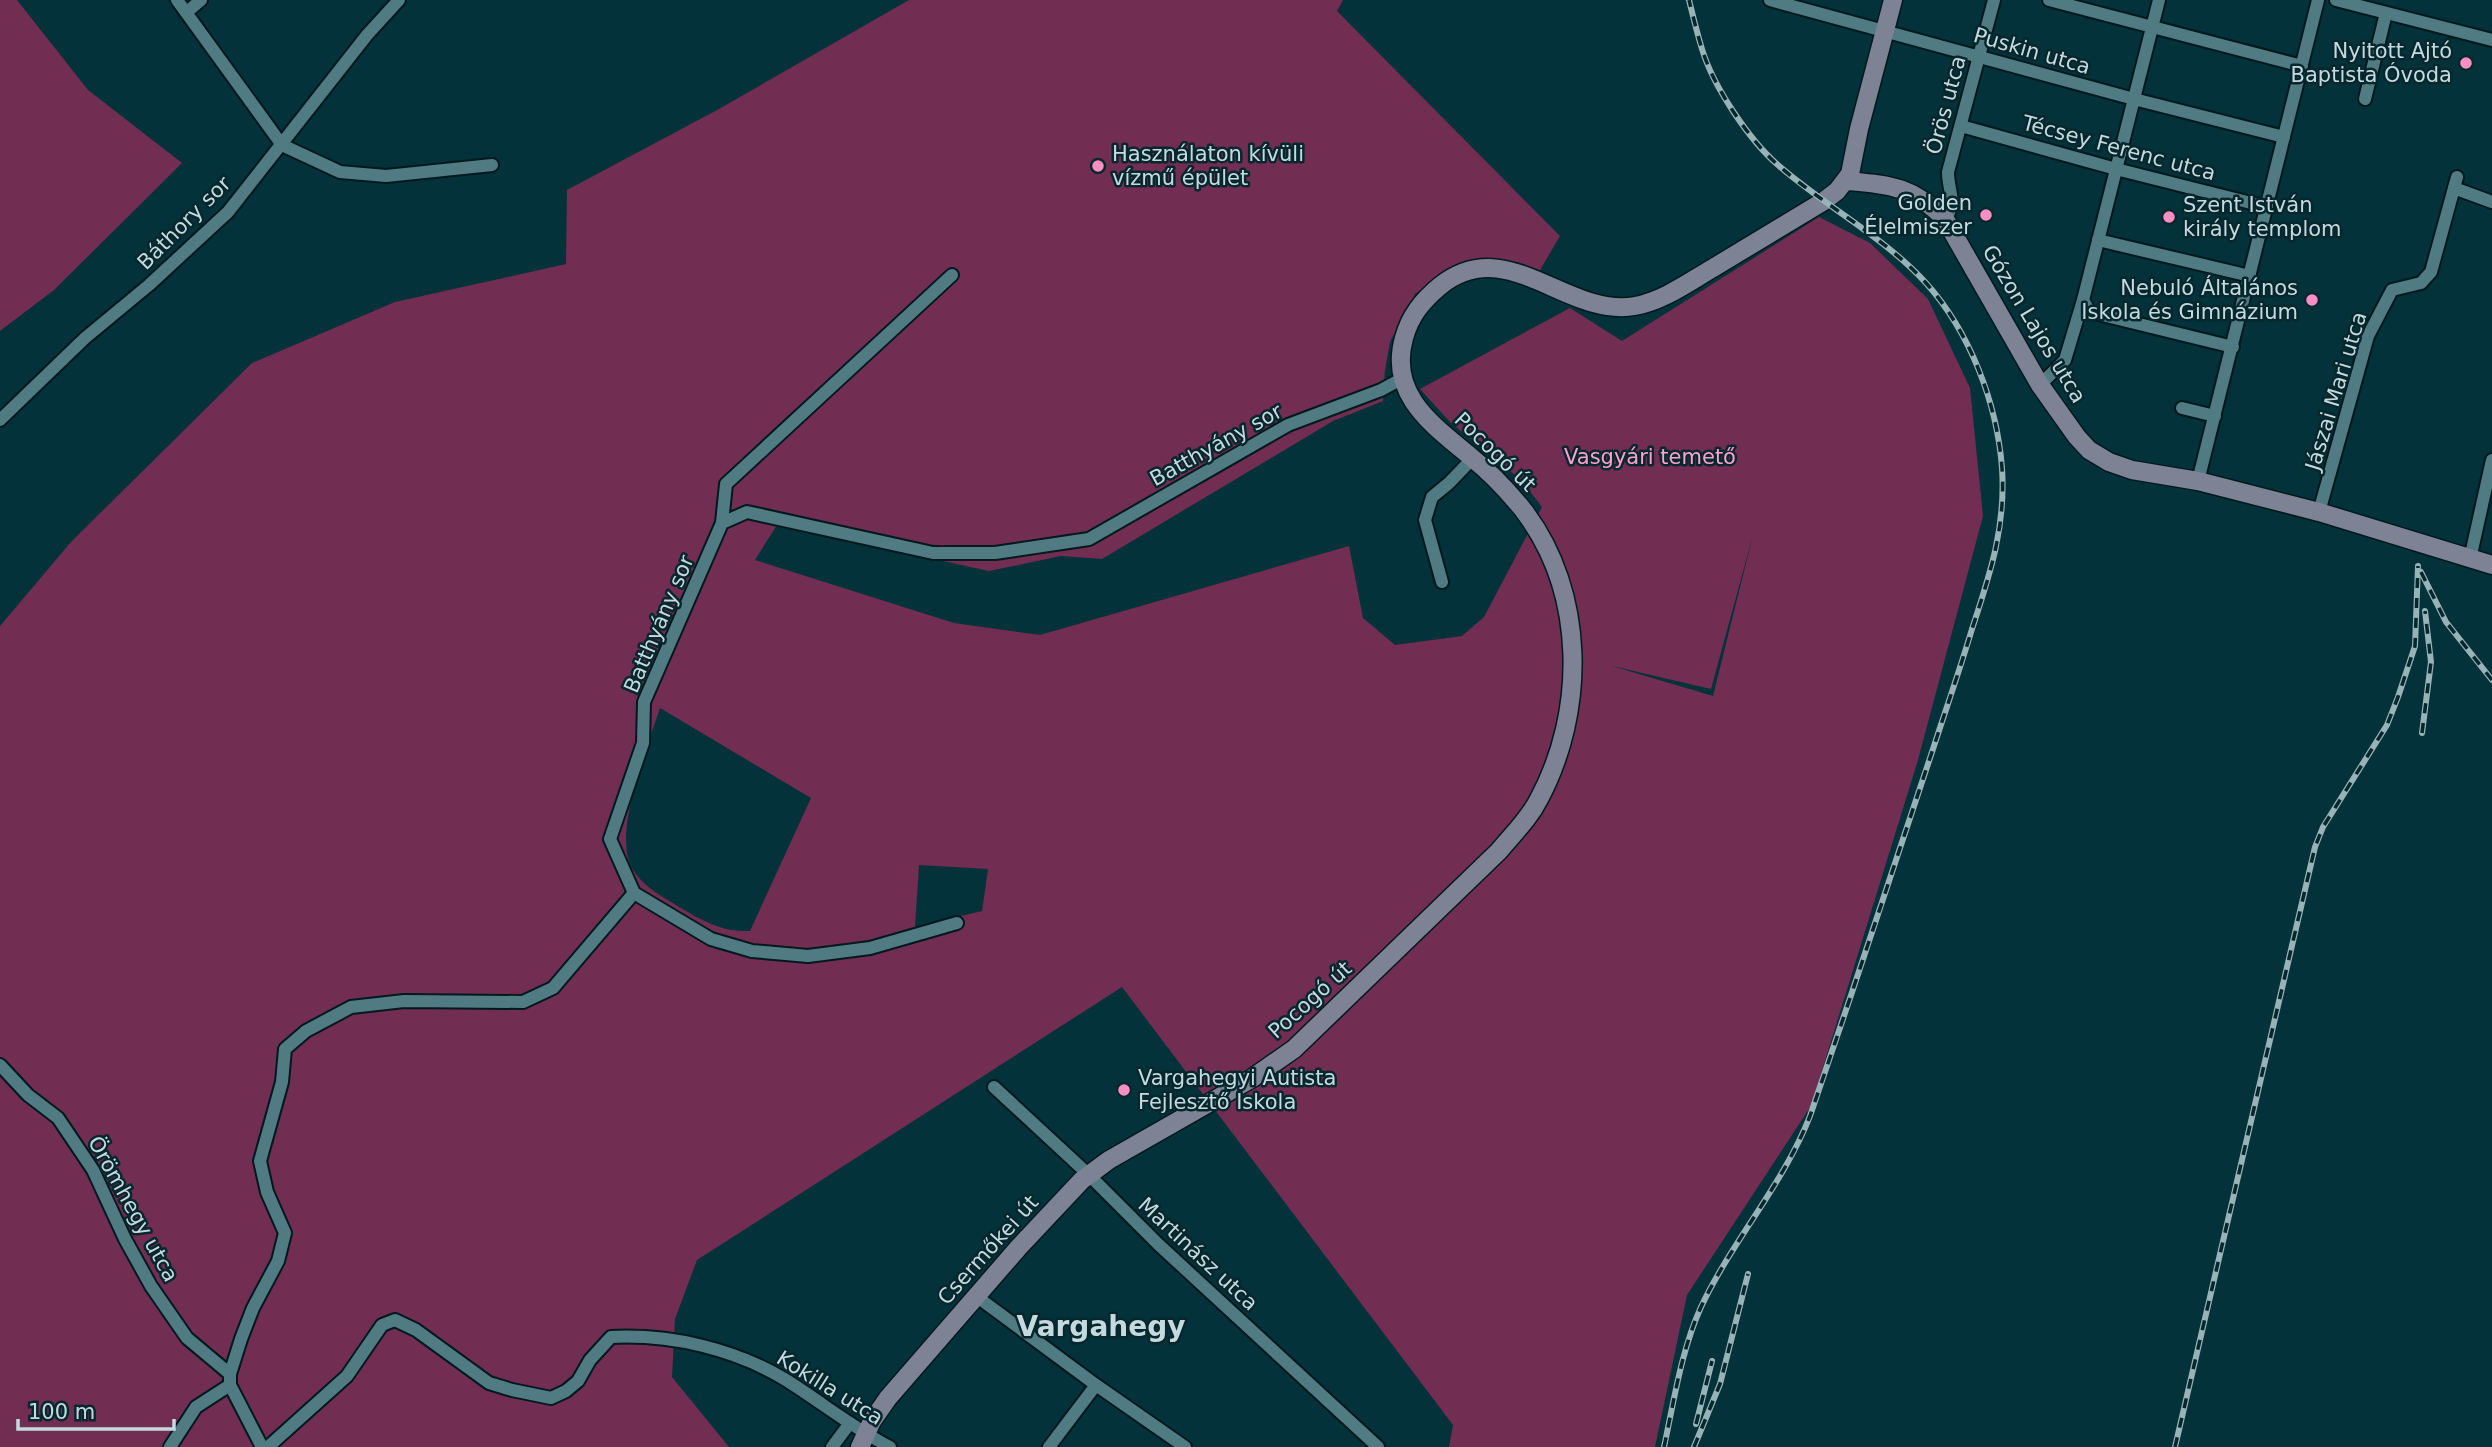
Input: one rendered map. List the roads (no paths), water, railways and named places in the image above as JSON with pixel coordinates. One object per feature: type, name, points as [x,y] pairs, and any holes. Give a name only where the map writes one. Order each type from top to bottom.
[{"type":"main road","points":[[1847,181],[1893,0]]},
{"type":"main road","name":"Gózon Lajos utca","points":[[1847,181],[1887,185],[1910,192],[1928,202],[1945,219],[2040,385],[2077,437],[2089,450],[2109,462],[2132,470],[2198,481],[2319,512],[2492,565]]},
{"type":"main road","name":"Pocogó út","points":[[1183,1118],[1251,1079],[1294,1049],[1499,851],[1527,819],[1551,775],[1567,727],[1572,695],[1572,644],[1564,597],[1549,554],[1534,526],[1503,485],[1421,412],[1408,394],[1403,378],[1401,348],[1413,315],[1429,295],[1445,282],[1464,273],[1488,268],[1531,277],[1595,305],[1608,308],[1638,306],[1683,285],[1824,201],[1847,181]]},
{"type":"main road","name":"Csermőkei út","points":[[863,1441],[888,1398],[1062,1201],[1109,1160],[1183,1118]]},
{"type":"street","points":[[177,0],[282,145],[340,172],[386,176],[492,165]]},
{"type":"street","points":[[187,12],[201,0]]},
{"type":"street","name":"Báthory sor","points":[[0,420],[85,338],[149,285],[228,212],[315,99],[399,0]]},
{"type":"street","name":"Puskin utca","points":[[1770,0],[2284,137]]},
{"type":"street","name":"Örös utca","points":[[1945,219],[1952,211],[1953,204],[1948,172],[1994,0]]},
{"type":"street","points":[[2049,0],[2302,66]]},
{"type":"street","points":[[2040,385],[2065,360],[2083,300],[2159,0]]},
{"type":"street","points":[[2198,481],[2318,0]]},
{"type":"street","points":[[2336,0],[2492,40]]},
{"type":"street","points":[[2365,99],[2386,13]]},
{"type":"street","name":"Técsey Ferenc utca","points":[[1961,125],[2116,169],[2267,207]]},
{"type":"street","name":"Jászai Mari utca","points":[[2319,512],[2368,336],[2392,290],[2421,284],[2431,272],[2456,183],[2492,202]]},
{"type":"street","points":[[2098,240],[2250,276]]},
{"type":"street","name":"Batthyány sor","points":[[634,893],[610,839],[643,743],[644,702],[722,523],[726,484],[952,275]]},
{"type":"street","points":[[2083,300],[2090,312],[2233,347]]},
{"type":"street","name":"Batthyány sor","points":[[722,523],[747,512],[933,553],[995,553],[1089,539],[1288,425],[1381,390],[1403,378]]},
{"type":"street","points":[[2182,408],[2215,416]]},
{"type":"street","points":[[1443,582],[1425,520],[1432,497],[1473,458]]},
{"type":"street","points":[[2470,559],[2492,460]]},
{"type":"street","points":[[170,1447],[196,1407],[230,1379],[253,1308],[278,1261],[285,1233],[267,1192],[260,1161],[282,1082],[285,1049],[306,1031],[351,1007],[404,1001],[523,1002],[553,988],[634,893],[711,939],[752,951],[808,956],[870,948],[957,923]]},
{"type":"street","name":"Örömhegy utca","points":[[0,1065],[28,1095],[58,1118],[93,1170],[125,1239],[151,1286],[187,1338],[230,1379]]},
{"type":"street","name":"Martinász utca","points":[[994,1087],[1089,1175],[1158,1244],[1378,1447]]},
{"type":"street","points":[[976,1296],[1185,1447]]},
{"type":"street","name":"Kokilla utca","points":[[268,1447],[347,1376],[382,1325],[395,1320],[416,1330],[489,1383],[551,1398],[578,1381],[590,1360],[611,1337],[669,1338],[753,1362],[786,1380],[850,1423],[863,1441],[890,1447]]},
{"type":"street","points":[[230,1379],[262,1447]]},
{"type":"street","points":[[1049,1447],[1096,1385]]},
{"type":"street","points":[[832,1447],[850,1423]]},
{"type":"railway","points":[[1664,1447],[1683,1359],[1701,1307],[1727,1259],[1786,1166],[1810,1116],[1985,589],[1999,530],[2003,490],[1999,443],[1987,394],[1979,370],[1956,323],[1942,302],[1909,266],[1796,180],[1755,142],[1733,112],[1707,64],[1689,0]]},
{"type":"railway","points":[[2175,1447],[2315,847],[2323,827],[2387,725],[2398,697],[2415,646],[2418,566]]},
{"type":"railway","points":[[2421,572],[2446,622],[2492,680]]},
{"type":"railway","points":[[2422,733],[2431,662],[2425,611]]},
{"type":"railway","points":[[1694,1447],[1720,1384],[1748,1274]]},
{"type":"railway","points":[[1696,1424],[1712,1361]]},
{"type":"place","name":"Nyitott Ajtó Baptista Óvoda","points":[[2466,63]]},
{"type":"place","name":"Használaton kívüli vízmű épület","points":[[1098,166]]},
{"type":"place","name":"Golden Élelmiszer","points":[[1986,215]]},
{"type":"place","name":"Szent István király templom","points":[[2169,217]]},
{"type":"place","name":"Nebuló Általános Iskola és Gimnázium","points":[[2312,300]]},
{"type":"place","name":"Vargahegyi Autista Fejlesztő Iskola","points":[[1124,1090]]},
{"type":"district","name":"Vargahegy","points":[[1101,1326]]},
{"type":"park label","name":"Vasgyári temető","points":[[1650,457]]}]
